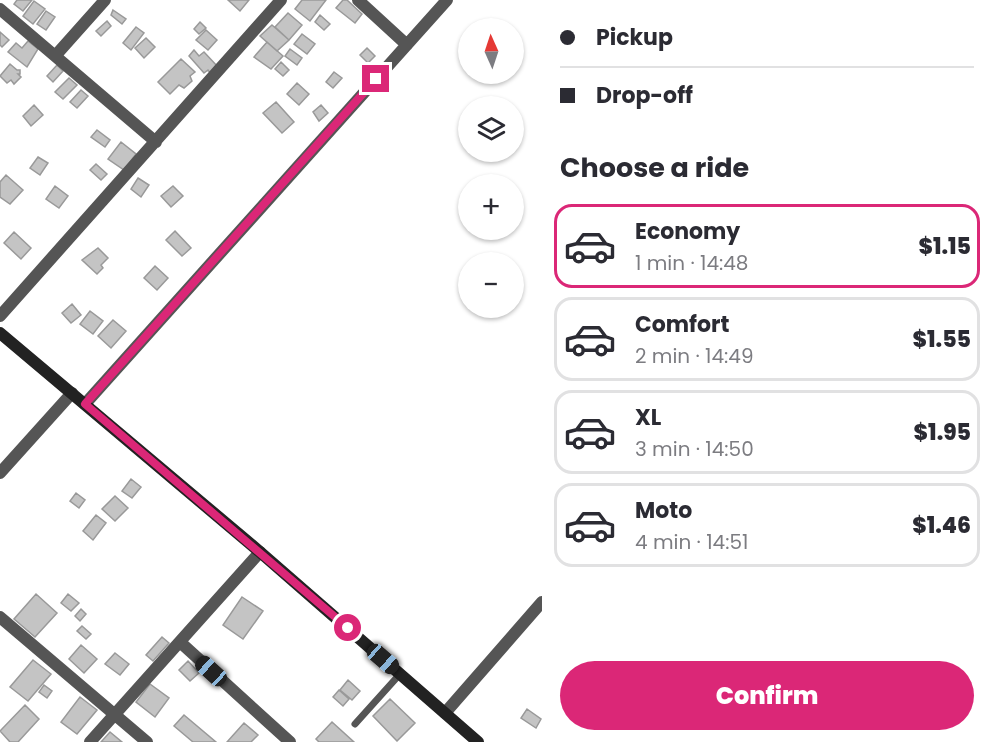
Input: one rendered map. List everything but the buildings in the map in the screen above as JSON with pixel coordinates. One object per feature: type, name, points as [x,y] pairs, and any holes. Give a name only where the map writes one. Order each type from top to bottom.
[{"type":"main road","points":[[0,333],[260,552],[478,742]]},
{"type":"street","points":[[56,55],[105,0]]},
{"type":"street","points":[[0,316],[281,0]]},
{"type":"street","points":[[358,0],[407,45]]},
{"type":"street","points":[[85,404],[447,0]]},
{"type":"street","points":[[0,9],[156,142]]},
{"type":"street","points":[[0,472],[72,393]]},
{"type":"street","points":[[90,742],[260,552]]},
{"type":"street","points":[[445,713],[542,602]]},
{"type":"street","points":[[0,617],[147,742]]},
{"type":"street","points":[[180,642],[290,742]]},
{"type":"lane","points":[[355,724],[400,674]]},
{"type":"route","points":[[348,628],[85,404],[376,79]]}]
